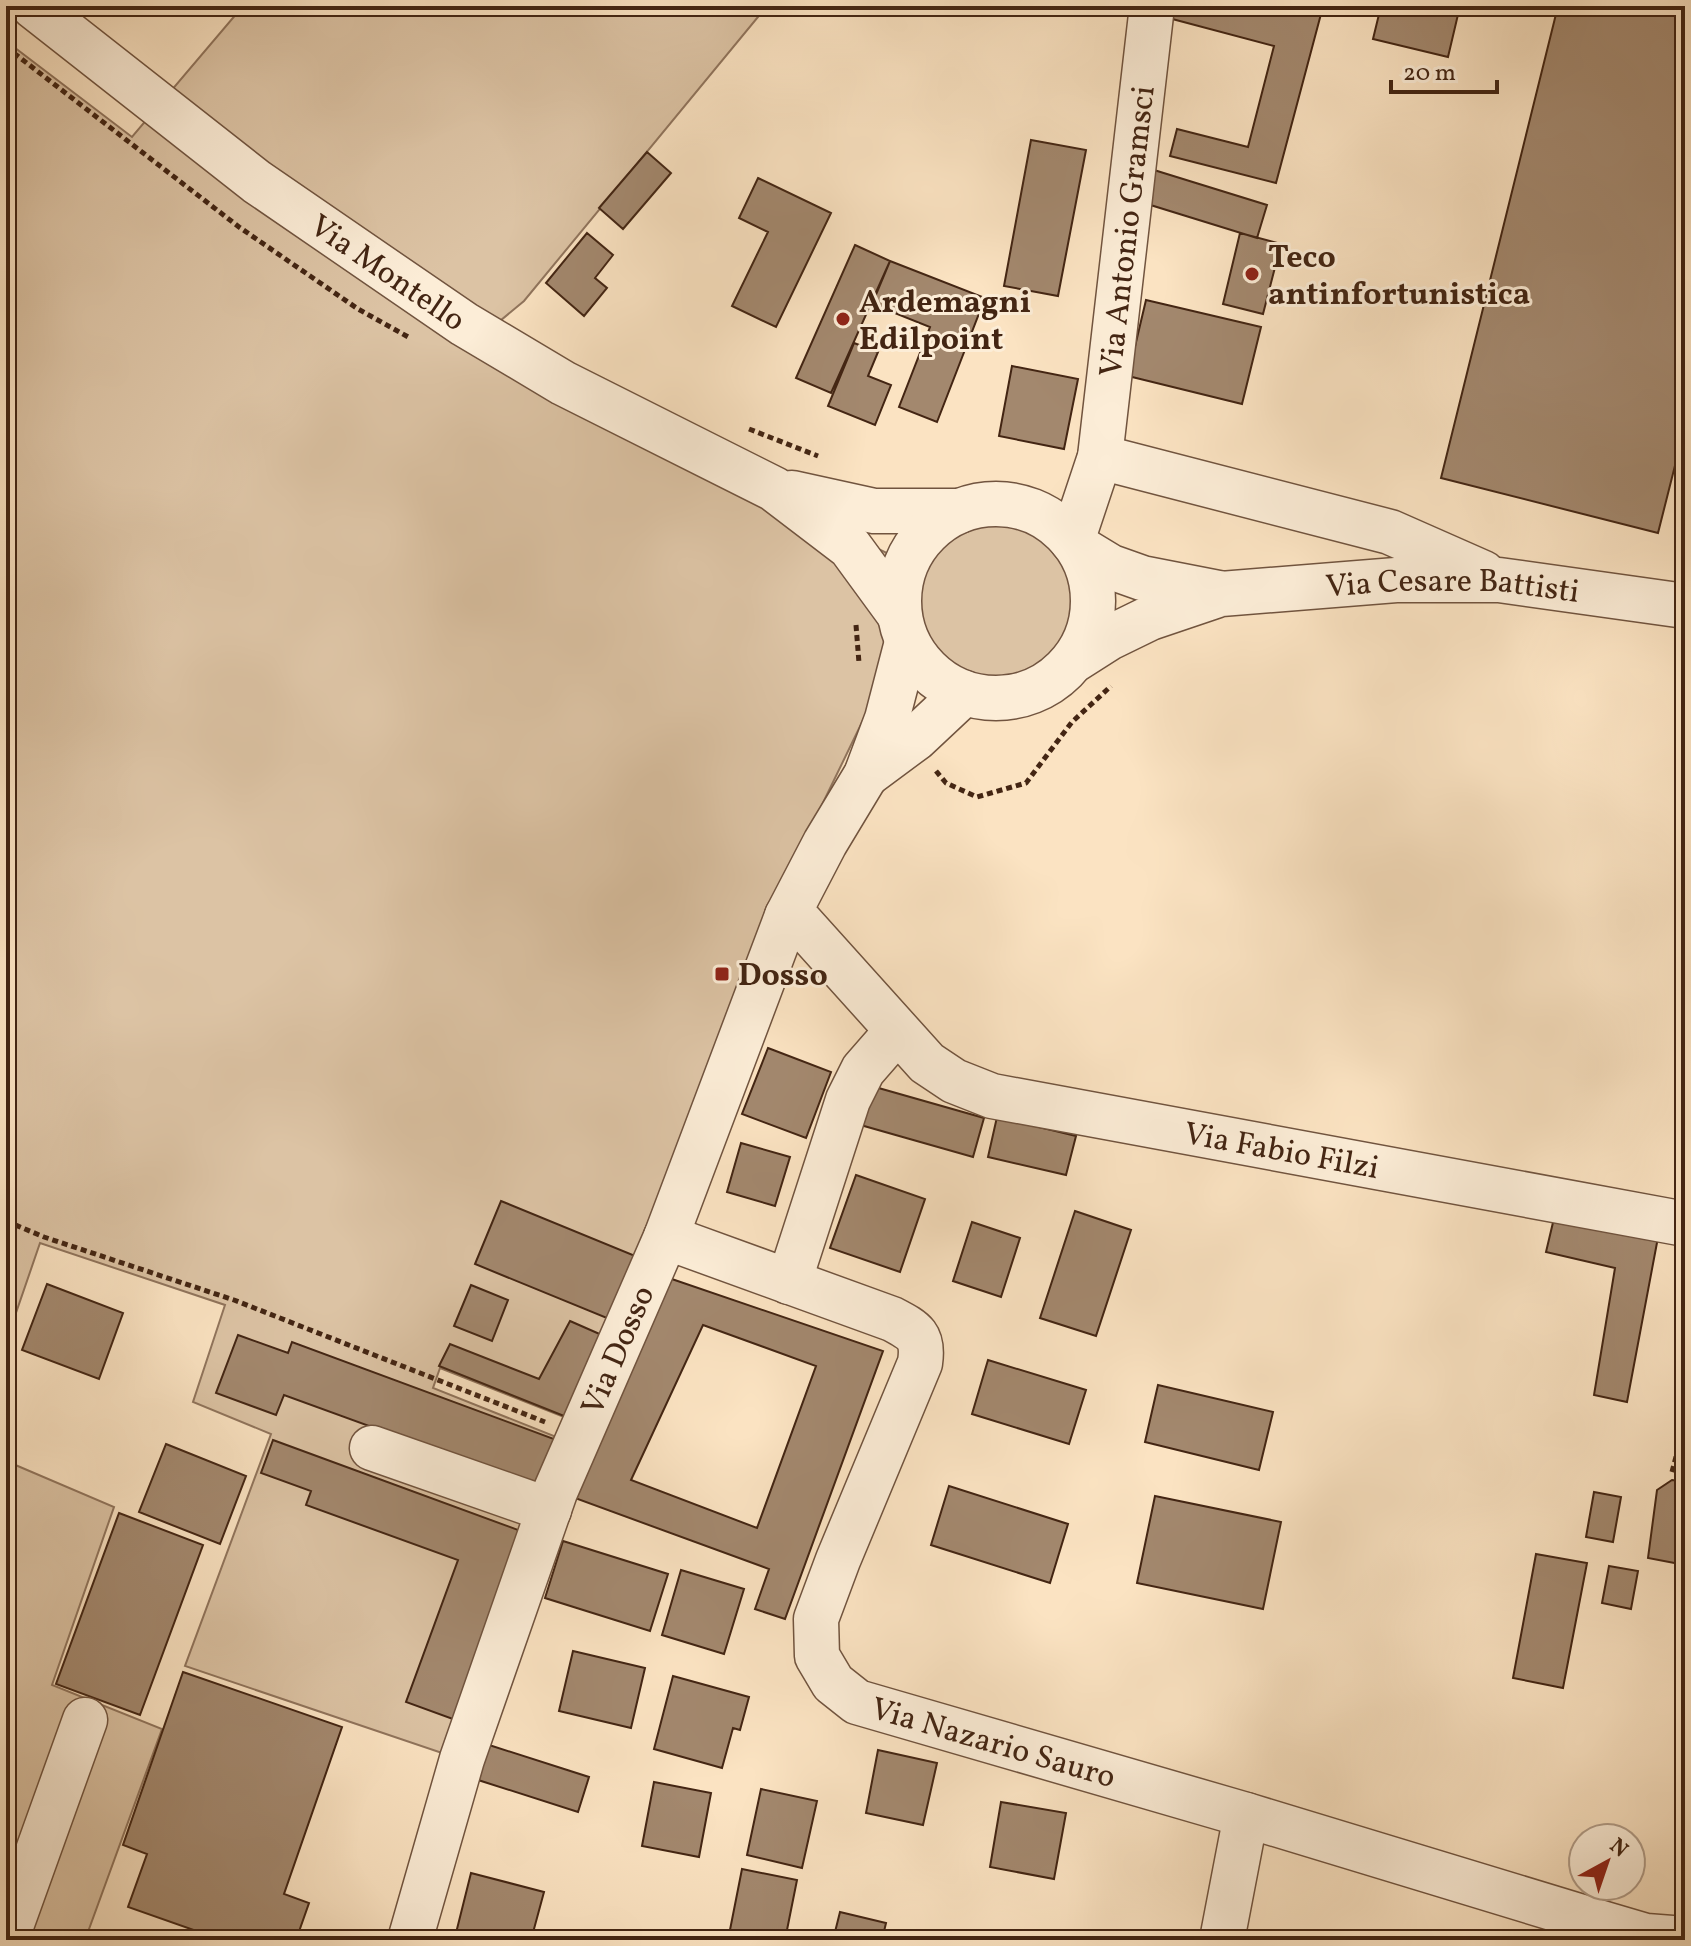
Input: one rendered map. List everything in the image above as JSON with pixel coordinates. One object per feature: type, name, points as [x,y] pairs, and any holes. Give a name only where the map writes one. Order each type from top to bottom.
[{"type":"street","name":"Via Montello","points":[[33,6],[257,182],[464,324],[563,383],[774,489],[841,537],[856,553],[903,628]]},
{"type":"street","name":"Via Antonio Gramsci","points":[[1075,544],[1100,457],[1160,97],[1152,6]]},
{"type":"street","points":[[1031,510],[1100,457],[1390,532],[1499,580]]},
{"type":"street","name":"Via Montello","points":[[774,489],[874,511],[959,511]]},
{"type":"street","points":[[983,504],[1007,504],[1031,510],[1057,525],[1075,544],[1091,574],[1094,604],[1089,633],[1076,659],[1048,684],[1014,698],[989,699],[964,693],[941,682],[921,664],[903,628],[900,582],[911,552],[932,527],[959,511],[983,504]]},
{"type":"street","name":"Via Cesare Battisti","points":[[1075,544],[1111,567],[1142,578],[1221,594]]},
{"type":"street","name":"Via Cesare Battisti","points":[[1076,659],[1150,618],[1221,594],[1396,580],[1499,580],[1685,606]]},
{"type":"street","name":"Via Dosso","points":[[410,1940],[462,1759],[549,1510],[666,1237],[787,916],[825,843],[866,775],[887,719],[903,628]]},
{"type":"street","name":"Via Dosso","points":[[866,775],[916,738],[964,693]]},
{"type":"street","name":"Via Fabio Filzi","points":[[787,916],[801,923],[927,1063],[954,1081],[992,1096],[1685,1224]]},
{"type":"street","points":[[789,1282],[848,1100],[863,1070],[897,1031]]},
{"type":"street","name":"Via Nazario Sauro","points":[[666,1237],[892,1319],[912,1330],[922,1346],[920,1363],[816,1619],[817,1656],[833,1683],[857,1702],[1659,1938]]},
{"type":"street","points":[[372,1448],[549,1510]]},
{"type":"street","points":[[6,1940],[85,1720]]},
{"type":"street","points":[[1222,1940],[1246,1815]]},
{"type":"path","points":[[747,428],[831,461]]},
{"type":"path","points":[[6,1221],[44,1237],[234,1300],[579,1435]]},
{"type":"path","points":[[1672,1472],[1678,1449],[1685,1442]]},
{"type":"shaded area","points":[[243,6],[767,6],[524,301],[465,350],[922,570],[942,542],[968,527],[996,523],[1024,530],[1048,545],[1065,567],[1073,596],[1065,636],[1049,659],[1038,668],[1016,677],[982,678],[952,666],[928,643],[919,622],[916,586],[867,712],[786,879],[569,1419],[440,1368],[433,1388],[564,1440],[442,1753],[185,1666],[271,1434],[193,1402],[225,1305],[40,1243],[6,1342],[6,41],[132,137]]},
{"type":"shaded area","points":[[6,1461],[114,1507],[52,1685],[162,1729],[85,1940],[6,1940]]},
{"type":"building","points":[[1164,6],[1291,6],[1321,14],[1276,183],[1170,156],[1177,129],[1248,147],[1274,46],[1161,16]]},
{"type":"building","points":[[1381,6],[1460,6],[1448,57],[1373,39]]},
{"type":"building","points":[[1558,6],[1685,6],[1685,426],[1658,533],[1441,478]]},
{"type":"building","points":[[1031,140],[1086,150],[1058,296],[1004,286]]},
{"type":"building","points":[[647,152],[671,173],[623,229],[599,208]]},
{"type":"building","points":[[1154,170],[1267,205],[1257,238],[1144,203]]},
{"type":"building","points":[[758,178],[831,213],[776,327],[732,306],[768,232],[739,218]]},
{"type":"building","points":[[587,233],[613,255],[595,278],[607,288],[584,316],[546,283]]},
{"type":"building","name":"Teco antinfortunistica","points":[[1240,233],[1281,244],[1263,314],[1223,304]]},
{"type":"building","name":"Ardemagni Edilpoint","points":[[855,245],[890,261],[831,393],[796,378]]},
{"type":"building","points":[[890,261],[985,298],[937,422],[899,407],[930,327],[872,304]]},
{"type":"building","points":[[1146,300],[1261,327],[1242,404],[1128,376]]},
{"type":"building","points":[[854,343],[878,352],[868,376],[891,385],[875,425],[828,406]]},
{"type":"building","points":[[1012,366],[1078,379],[1064,449],[999,436]]},
{"type":"building","points":[[768,1048],[831,1072],[806,1138],[742,1114]]},
{"type":"building","points":[[868,1085],[984,1118],[973,1157],[857,1124]]},
{"type":"building","points":[[997,1117],[1076,1136],[1066,1175],[988,1157]]},
{"type":"building","points":[[741,1143],[790,1157],[775,1206],[727,1192]]},
{"type":"building","points":[[856,1175],[925,1199],[900,1272],[830,1248]]},
{"type":"building","points":[[501,1201],[645,1260],[619,1323],[475,1264]]},
{"type":"building","points":[[1075,1211],[1131,1230],[1096,1336],[1040,1318]]},
{"type":"building","points":[[1555,1214],[1659,1232],[1627,1402],[1594,1395],[1615,1268],[1546,1252]]},
{"type":"building","points":[[972,1222],[1020,1238],[1001,1297],[953,1281]]},
{"type":"building","points":[[663,1276],[883,1351],[785,1619],[755,1609],[769,1569],[564,1494]],"holes":[[[703,1325],[816,1366],[757,1528],[631,1480]]]},
{"type":"building","points":[[47,1284],[123,1313],[99,1379],[22,1350]]},
{"type":"building","points":[[471,1285],[508,1300],[492,1341],[454,1326]]},
{"type":"building","points":[[570,1321],[611,1339],[569,1418],[439,1366],[450,1344],[539,1379]]},
{"type":"building","points":[[238,1335],[288,1353],[292,1342],[562,1442],[545,1490],[284,1395],[276,1415],[216,1393]]},
{"type":"building","points":[[988,1360],[1086,1390],[1069,1444],[972,1414]]},
{"type":"building","points":[[1158,1385],[1273,1412],[1259,1470],[1145,1442]]},
{"type":"building","points":[[273,1440],[529,1534],[461,1722],[406,1702],[458,1560],[306,1505],[311,1491],[261,1473]]},
{"type":"building","points":[[166,1444],[246,1476],[220,1544],[139,1512]]},
{"type":"building","points":[[1672,1480],[1685,1482],[1685,1565],[1648,1558],[1657,1490]]},
{"type":"building","points":[[949,1486],[1068,1524],[1050,1583],[931,1545]]},
{"type":"building","points":[[1594,1492],[1621,1497],[1613,1542],[1586,1537]]},
{"type":"building","points":[[1155,1496],[1281,1522],[1263,1609],[1137,1583]]},
{"type":"building","points":[[119,1513],[203,1545],[140,1715],[56,1684]]},
{"type":"building","points":[[563,1541],[668,1574],[650,1631],[545,1598]]},
{"type":"building","points":[[1536,1554],[1587,1563],[1563,1688],[1513,1678]]},
{"type":"building","points":[[1609,1566],[1638,1571],[1631,1609],[1602,1603]]},
{"type":"building","points":[[681,1570],[744,1589],[724,1654],[662,1635]]},
{"type":"building","points":[[573,1651],[645,1668],[631,1728],[559,1711]]},
{"type":"building","points":[[183,1672],[342,1727],[284,1894],[309,1903],[296,1940],[222,1940],[128,1907],[147,1854],[123,1845]]},
{"type":"building","points":[[673,1676],[749,1697],[740,1730],[733,1728],[722,1768],[654,1749]]},
{"type":"building","points":[[486,1744],[589,1777],[578,1812],[475,1779]]},
{"type":"building","points":[[878,1750],[937,1763],[923,1825],[866,1813]]},
{"type":"building","points":[[654,1782],[711,1793],[699,1857],[642,1846]]},
{"type":"building","points":[[761,1789],[817,1801],[802,1868],[747,1855]]},
{"type":"building","points":[[1001,1802],[1066,1813],[1054,1879],[990,1867]]},
{"type":"building","points":[[742,1869],[797,1880],[785,1940],[728,1940]]},
{"type":"building","points":[[471,1873],[544,1892],[531,1940],[465,1940],[455,1937]]},
{"type":"building","points":[[840,1912],[886,1923],[882,1940],[833,1940]]},
{"type":"place","name":"Teco antinfortunistica","points":[[1252,274]]},
{"type":"place","name":"Ardemagni Edilpoint","points":[[843,319]]},
{"type":"place","name":"Dosso","points":[[722,974]]}]
